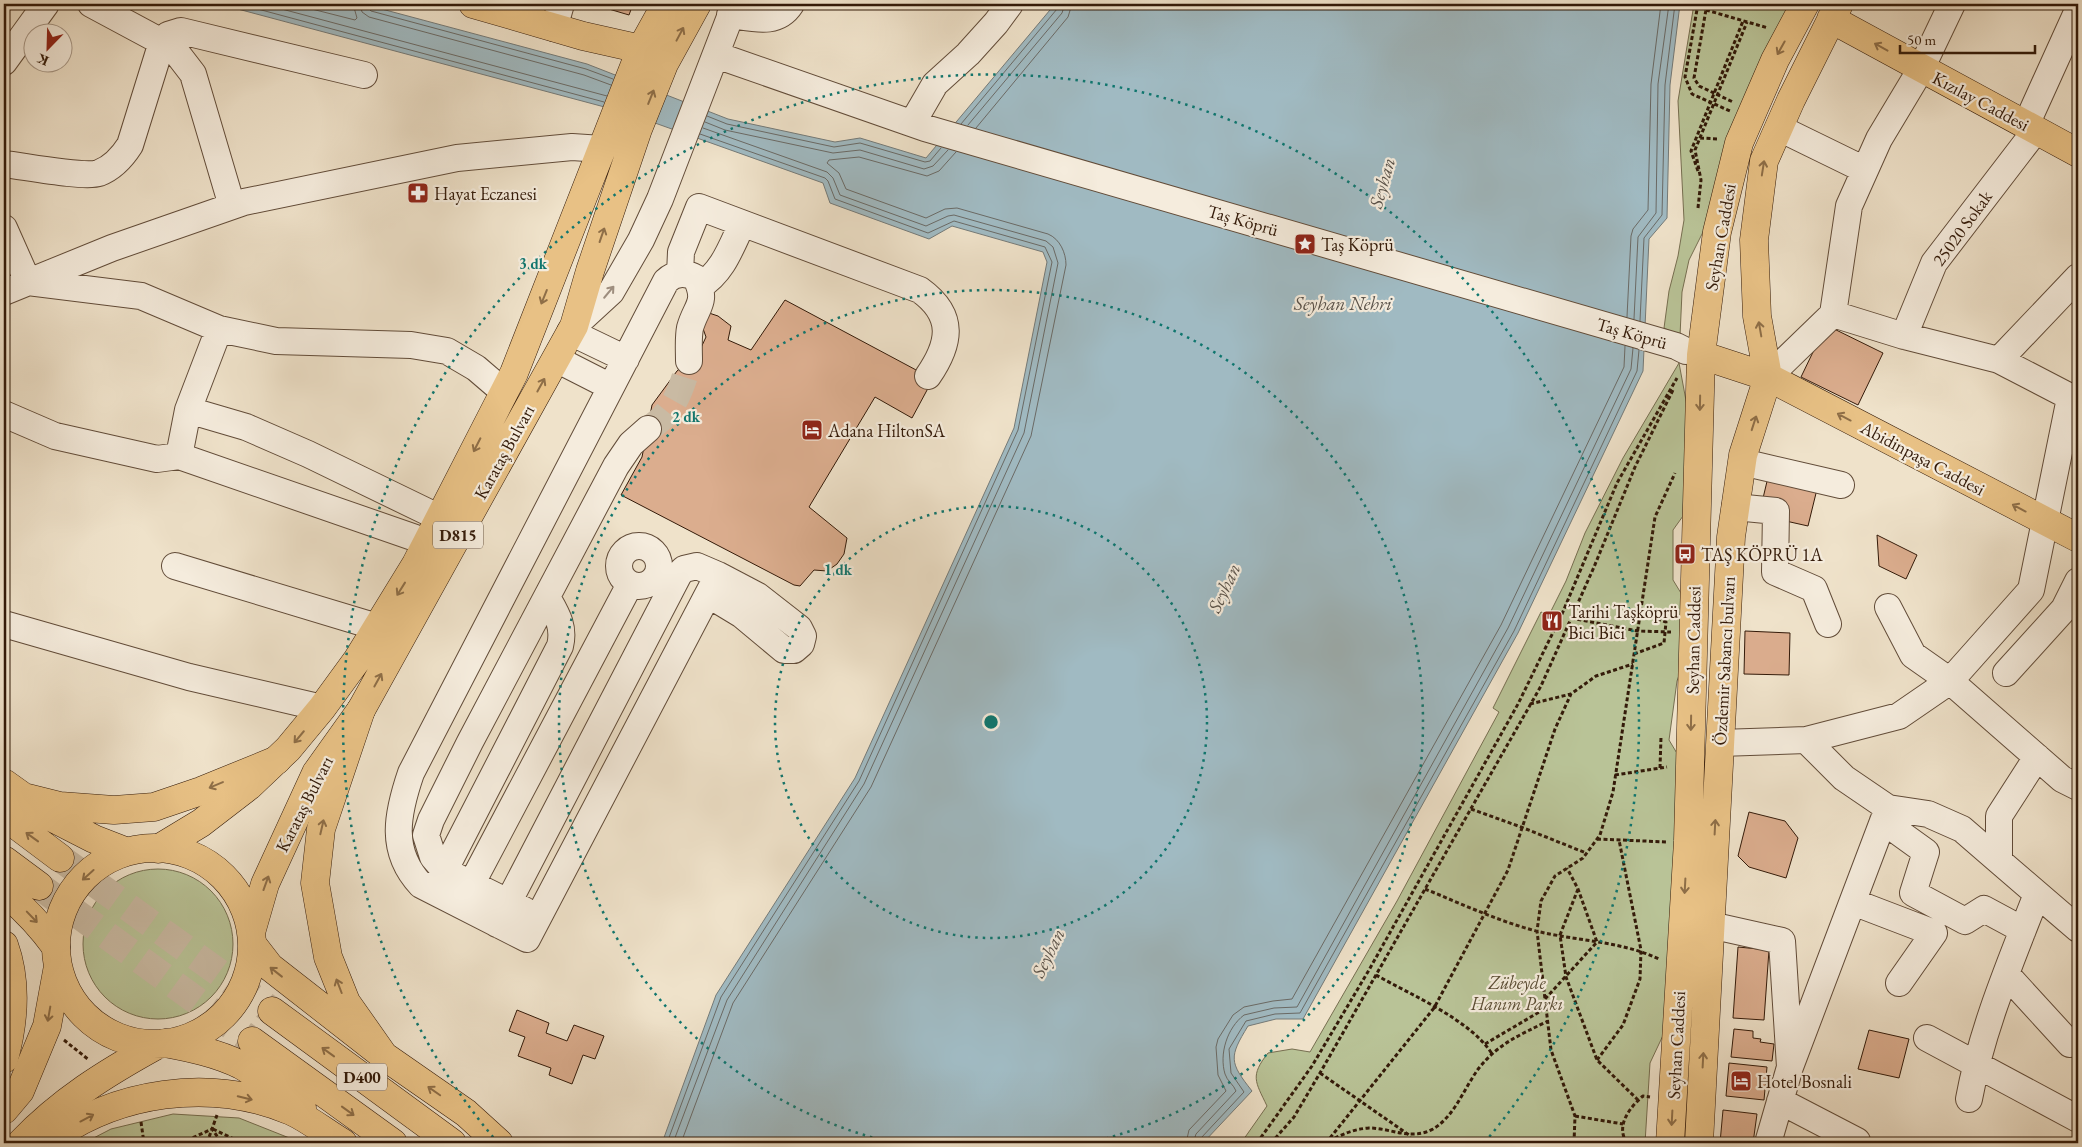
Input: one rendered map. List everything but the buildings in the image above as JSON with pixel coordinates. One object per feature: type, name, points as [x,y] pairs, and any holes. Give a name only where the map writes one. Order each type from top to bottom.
[{"type":"main road","points":[[473,4],[557,16],[639,56]]},
{"type":"main road","name":"D815","points":[[639,56],[666,4]]},
{"type":"main road","name":"Karataş Bulvarı","points":[[158,849],[202,823],[249,786],[277,760],[322,708],[357,660],[416,564],[514,373],[602,149],[625,125],[664,64],[697,4]]},
{"type":"main road","name":"Seyhan Caddesi","points":[[1670,1143],[1688,841],[1690,764],[1685,359],[1739,143],[1775,60],[1805,4]]},
{"type":"main road","name":"Kızılay Caddesi","points":[[1835,11],[1921,69],[2078,153]]},
{"type":"main road","name":"Özdemir Sabancı bulvarı","points":[[1699,1143],[1731,537],[1742,462],[1768,378],[1757,316],[1754,240],[1764,161],[1835,11]]},
{"type":"main road","name":"Karataş Bulvarı","points":[[161,1044],[202,1032],[232,1007],[248,976],[252,937],[265,884],[316,773],[361,710],[572,329],[590,271],[625,125],[639,56]]},
{"type":"main road","name":"Abidinpaşa Caddesi","points":[[1685,359],[1768,378],[2078,538]]},
{"type":"main road","points":[[361,710],[321,829],[315,883],[328,957],[346,1002],[384,1056]]},
{"type":"main road","points":[[14,790],[60,806],[114,810],[154,807],[201,791],[277,760]]},
{"type":"main road","points":[[14,790],[53,818],[94,839],[125,851]]},
{"type":"main road","points":[[4,816],[60,858]]},
{"type":"main road","points":[[4,1110],[20,1091],[47,1026],[57,956],[60,918],[74,888],[103,862],[125,851],[158,849],[196,856],[228,881],[246,908],[252,937],[270,967],[384,1056],[513,1143]]},
{"type":"main road","points":[[4,860],[39,886]]},
{"type":"main road","points":[[4,892],[20,904],[40,925],[57,956],[72,1000],[91,1021],[121,1038],[138,1044],[161,1044],[198,1049],[240,1064],[274,1086],[344,1143]]},
{"type":"main road","points":[[4,945],[9,959],[14,999],[8,1046],[4,1059]]},
{"type":"main road","name":"D400","points":[[272,1011],[452,1143]]},
{"type":"main road","name":"D400","points":[[252,1041],[393,1143]]},
{"type":"main road","points":[[21,1143],[41,1122],[106,1074],[161,1044]]},
{"type":"main road","points":[[46,1143],[58,1134],[98,1112],[138,1098],[171,1094],[222,1092],[292,1112],[344,1143]]},
{"type":"main road","points":[[466,1113],[499,1143]]},
{"type":"street","points":[[4,62],[46,4]]},
{"type":"street","points":[[91,4],[173,48],[193,74],[232,206]]},
{"type":"street","points":[[626,359],[572,329],[610,292],[641,240],[660,199],[733,10],[766,20],[774,18],[788,9],[791,4]]},
{"type":"street","points":[[979,41],[988,4]]},
{"type":"street","points":[[919,125],[935,84],[996,23],[1010,4]]},
{"type":"street","points":[[1768,378],[1833,314],[1849,206],[1879,139],[1921,69],[1952,4]]},
{"type":"street","name":"25020 Sokak","points":[[1904,336],[1934,263],[2031,127],[2078,10]]},
{"type":"street","points":[[4,164],[91,174],[108,169],[130,145],[162,42],[168,35],[181,31],[364,75]]},
{"type":"street","name":"Taș Köprü","points":[[716,55],[772,76],[919,125],[1685,359]]},
{"type":"street","points":[[1779,128],[1865,170]]},
{"type":"street","points":[[4,292],[112,248],[244,202],[457,158],[572,147],[602,149]]},
{"type":"street","points":[[689,361],[690,328],[702,301],[690,280],[681,252],[699,206],[742,224],[920,290],[942,312],[946,330],[940,359],[928,376]]},
{"type":"street","points":[[502,913],[679,574],[684,569],[697,566],[714,585],[539,917],[502,913],[439,882],[421,885],[408,870],[398,844],[405,789],[411,773],[666,281],[674,275],[690,280],[708,281],[720,268],[742,224]]},
{"type":"street","points":[[4,228],[28,282]]},
{"type":"street","points":[[1999,360],[2078,277]]},
{"type":"street","points":[[28,282],[141,296],[219,329],[276,341],[411,345],[447,351],[476,368],[504,392]]},
{"type":"street","points":[[1720,744],[1806,740],[1899,716],[1950,681],[2031,590],[2044,522],[2074,400],[1999,360],[1904,336],[1833,314]]},
{"type":"street","points":[[179,456],[188,410],[219,329]]},
{"type":"street","points":[[556,359],[611,387]]},
{"type":"street","points":[[188,410],[246,427],[291,446],[440,518]]},
{"type":"street","points":[[4,414],[55,436],[157,459],[179,456],[427,542]]},
{"type":"street","points":[[439,882],[426,835],[431,820],[470,742],[605,487],[630,444],[648,429]]},
{"type":"street","points":[[1742,462],[1841,485]]},
{"type":"street","points":[[569,469],[605,487]]},
{"type":"street","points":[[553,499],[589,518]]},
{"type":"street","points":[[1735,507],[1776,511],[1775,572],[1814,589],[1828,624]]},
{"type":"street","points":[[175,566],[377,627]]},
{"type":"street","points":[[2006,673],[2064,609],[2078,581]]},
{"type":"street","points":[[466,895],[630,584]]},
{"type":"street","points":[[439,882],[560,646],[562,630],[560,621],[547,597]]},
{"type":"street","points":[[1888,607],[1913,655],[1950,681],[2062,779],[2078,787]]},
{"type":"street","points":[[4,624],[189,677],[322,708]]},
{"type":"street","points":[[1806,740],[1844,778],[1926,852],[1912,893],[1965,921],[1984,909],[2023,930]]},
{"type":"street","points":[[1999,861],[1998,816],[2037,757]]},
{"type":"street","points":[[1886,815],[1928,814],[1962,829],[2037,894],[2077,925]]},
{"type":"street","points":[[1768,1143],[1790,1067],[1886,815]]},
{"type":"street","points":[[1968,1099],[1975,1064],[2006,974],[2037,894]]},
{"type":"street","points":[[1853,902],[1934,933],[1900,983]]},
{"type":"street","points":[[1710,925],[1782,941],[1790,1067]]},
{"type":"street","points":[[2006,974],[2070,1044]]},
{"type":"street","points":[[1927,1038],[2078,1118]]},
{"type":"street","points":[[1780,1101],[1857,1141]]},
{"type":"path","points":[[1698,4],[1685,77],[1692,94],[1732,111]]},
{"type":"path","points":[[1707,4],[1694,78],[1699,86],[1736,103]]},
{"type":"path","points":[[1706,10],[1770,29]]},
{"type":"path","points":[[1698,137],[1696,150],[1701,180],[1690,151],[1698,137],[1745,21]]},
{"type":"path","points":[[1698,137],[1720,140]]},
{"type":"path","points":[[1271,1143],[1294,1117],[1541,686],[1635,467],[1685,359]]},
{"type":"path","points":[[1257,1143],[1312,1066],[1518,704],[1562,614],[1616,483],[1685,359]]},
{"type":"path","points":[[1574,1143],[1575,1116],[1551,1050],[1537,931],[1541,901],[1555,876],[1582,858],[1600,835],[1616,775],[1655,517],[1678,464]]},
{"type":"path","points":[[1634,654],[1664,643],[1666,622],[1640,614]]},
{"type":"path","points":[[1571,618],[1638,631],[1679,632]]},
{"type":"path","points":[[1530,704],[1570,694],[1596,676],[1633,664]]},
{"type":"path","points":[[1326,1143],[1434,1008],[1508,870],[1521,826],[1555,729],[1570,694]]},
{"type":"path","points":[[1660,768],[1661,737]]},
{"type":"path","points":[[1616,775],[1690,764]]},
{"type":"path","points":[[1471,809],[1521,826],[1586,853]]},
{"type":"path","points":[[1597,839],[1688,841]]},
{"type":"path","points":[[1597,1060],[1623,1025],[1640,979],[1641,950],[1619,840]]},
{"type":"path","points":[[1567,868],[1578,889],[1597,942]]},
{"type":"path","points":[[1425,889],[1485,914],[1537,931],[1641,950],[1681,968]]},
{"type":"path","points":[[1578,889],[1560,936],[1566,978],[1597,1060],[1638,1100]]},
{"type":"path","points":[[1545,999],[1597,942]]},
{"type":"path","points":[[1376,975],[1456,1020],[1485,1044],[1492,1054]]},
{"type":"path","points":[[1485,1044],[1546,1008]]},
{"type":"path","points":[[1326,1143],[1350,1130],[1370,1128],[1413,1135],[1432,1129],[1447,1117],[1479,1068],[1500,1046],[1548,1021]]},
{"type":"path","points":[[1320,1072],[1409,1134],[1412,1143]]},
{"type":"path","points":[[1627,1143],[1625,1141],[1623,1124],[1631,1106],[1643,1096],[1673,1100]]},
{"type":"path","points":[[1575,1116],[1623,1124]]},
{"type":"path","points":[[181,1143],[212,1129],[242,1143]]},
{"type":"path","points":[[212,1129],[222,1143]]},
{"type":"green space","points":[[1694,4],[1803,4],[1708,222],[1689,260],[1682,292],[1680,336],[1664,328],[1669,291],[1678,256],[1684,220],[1678,101]]},
{"type":"green space","name":"Zübeyde Hanım Parkı","points":[[1679,363],[1687,406],[1683,516],[1673,530],[1673,580],[1684,598],[1682,667],[1677,681],[1669,740],[1684,765],[1667,1027],[1650,1063],[1645,1143],[1241,1143],[1267,1106],[1256,1079],[1262,1061],[1268,1053],[1292,1049],[1310,1052],[1397,901],[1499,712],[1493,708],[1541,612],[1549,615],[1566,581],[1585,533],[1623,458]]},
{"type":"green space","points":[[158,869],[173,870],[187,875],[211,891],[227,915],[232,929],[232,959],[227,973],[211,997],[187,1013],[173,1018],[158,1019],[143,1018],[129,1013],[105,997],[89,973],[84,959],[83,944],[84,929],[89,915],[105,891],[129,875],[143,870]]},
{"type":"green space","points":[[173,1114],[239,1118],[302,1143],[84,1143],[111,1129]]},
{"type":"water","name":"Seyhan Nehri","points":[[219,4],[363,4],[587,64],[728,119],[835,142],[860,138],[926,158],[1055,4],[1680,4],[1670,85],[1667,218],[1649,239],[1643,371],[1518,633],[1303,1019],[1276,1019],[1248,1026],[1237,1045],[1234,1059],[1239,1073],[1252,1091],[1203,1143],[662,1143],[716,995],[855,778],[1014,428],[1047,262],[1043,252],[952,226],[929,239],[830,203],[823,183],[627,113]]},
{"type":"tunnel","points":[[648,429],[664,416],[675,400],[680,391],[689,361]]},
{"type":"tunnel","points":[[60,858],[272,1011]]},
{"type":"tunnel","points":[[39,886],[252,1041]]},
{"type":"place","name":"Hayat Eczanesi","points":[[418,193]]},
{"type":"place","name":"Taş Köprü","points":[[1305,244]]},
{"type":"place","name":"Adana HiltonSA","points":[[812,430]]},
{"type":"place","name":"TAŞ KÖPRÜ 1A","points":[[1685,554]]},
{"type":"place","name":"Tarihi Taşköprü Bici Bici","points":[[1552,621]]},
{"type":"place","name":"Hotel Bosnali","points":[[1741,1081]]},
{"type":"water label","name":"Seyhan","points":[[1382,183]]},
{"type":"water label","name":"Seyhan","points":[[1224,588]]},
{"type":"water label","name":"Seyhan","points":[[1048,953]]}]
